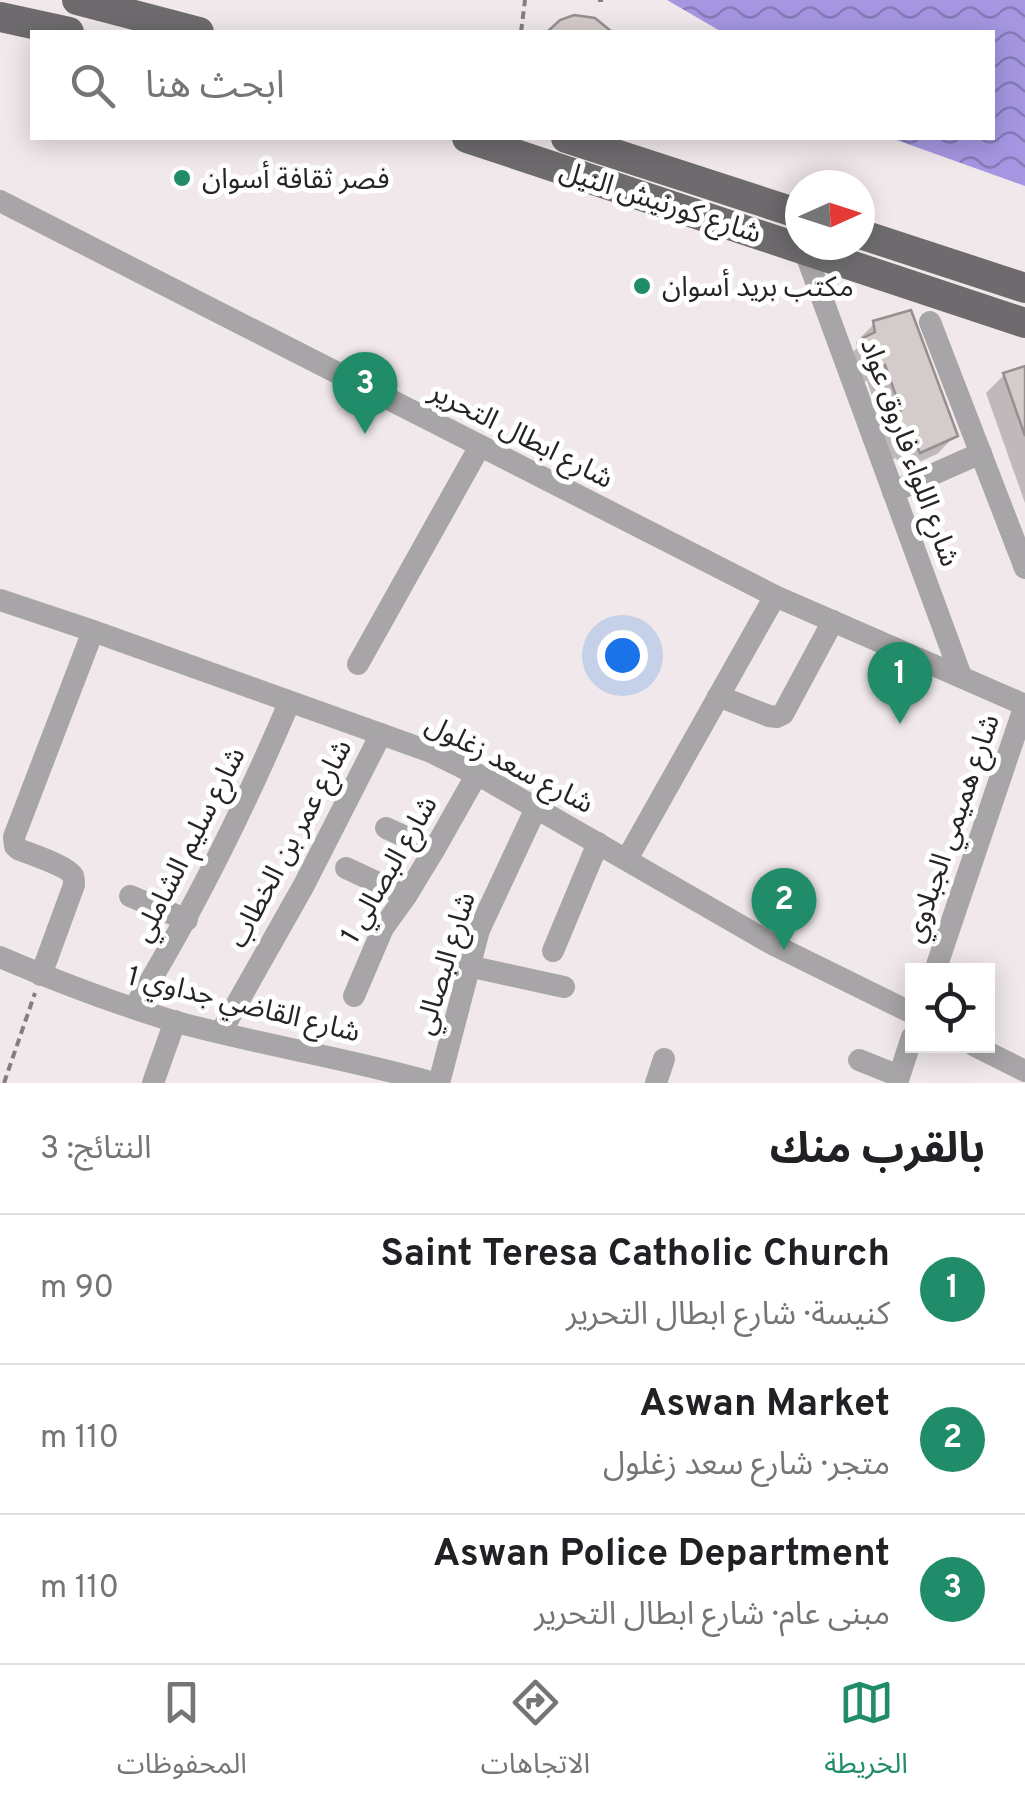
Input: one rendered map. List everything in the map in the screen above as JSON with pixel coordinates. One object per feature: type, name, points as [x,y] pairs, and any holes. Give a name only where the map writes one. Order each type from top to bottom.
[{"type":"main road","points":[[77,0],[191,30]]},
{"type":"main road","points":[[0,16],[61,30]]},
{"type":"main road","name":"شارع كورنيش النيل","points":[[472,140],[785,243]]},
{"type":"main road","name":"شارع كورنيش النيل","points":[[572,140],[785,209]]},
{"type":"main road","points":[[875,239],[1025,288]]},
{"type":"main road","name":"شارع كورنيش النيل","points":[[837,260],[1025,323]]},
{"type":"street","name":"شارع ابطال التحرير","points":[[0,200],[775,596],[1025,705]]},
{"type":"street","name":"شارع اللواء فاروق عواد","points":[[808,260],[961,676]]},
{"type":"street","points":[[930,322],[1020,540],[1025,568]]},
{"type":"street","points":[[358,664],[480,446]]},
{"type":"street","points":[[893,492],[981,453]]},
{"type":"street","points":[[626,859],[775,596]]},
{"type":"street","name":"شارع سعد زغلول","points":[[0,600],[431,752],[477,774],[774,945],[905,1010]]},
{"type":"street","points":[[718,696],[768,716],[783,714],[833,621]]},
{"type":"street","points":[[41,975],[74,880],[69,871],[18,850],[14,837],[93,631]]},
{"type":"street","name":"شارع سليم الشاملي","points":[[134,1008],[186,920],[251,791],[289,702]]},
{"type":"street","name":"شارع هميمي الجبلاوي","points":[[937,963],[1025,705]]},
{"type":"street","name":"شارع عمر بن الخطاب","points":[[221,1032],[304,885],[381,734]]},
{"type":"street","name":"شارع البصالي 1","points":[[354,996],[383,928],[477,774]]},
{"type":"street","name":"شارع البصالي","points":[[436,1083],[479,930],[536,808]]},
{"type":"street","points":[[386,828],[434,850]]},
{"type":"street","points":[[553,950],[598,843]]},
{"type":"street","points":[[346,868],[406,896]]},
{"type":"street","points":[[130,896],[186,920]]},
{"type":"street","name":"شارع القاضي جداوي 1","points":[[0,956],[41,975],[175,1021],[436,1083]]},
{"type":"street","points":[[468,966],[564,986]]},
{"type":"street","points":[[152,1083],[175,1021]]},
{"type":"street","points":[[860,1060],[898,1079],[906,1053]]},
{"type":"street","points":[[989,1053],[1025,1071]]},
{"type":"street","points":[[656,1083],[664,1059]]},
{"type":"path","points":[[521,30],[525,0]]},
{"type":"path","points":[[4,1083],[41,975]]},
{"type":"water","points":[[667,0],[1025,0],[1025,186],[897,140],[995,140],[995,30],[719,30]]},
{"type":"building","points":[[574,15],[595,18],[610,30],[549,30]]},
{"type":"building","points":[[911,310],[958,436],[920,453],[915,442],[904,447],[891,417],[901,410],[885,365],[873,368],[863,338],[875,332],[873,321]]},
{"type":"building","points":[[1025,366],[1025,436],[1003,373]]},
{"type":"place","name":"فصر ثقافة أسوان","points":[[182,178]]},
{"type":"place","name":"مكتب بريد أسوان","points":[[642,286]]},
{"type":"place","name":"Aswan Police Department","points":[[365,434]]},
{"type":"place","name":"Saint Teresa Catholic Church","points":[[900,724]]},
{"type":"place","name":"Aswan Market","points":[[784,950]]}]
